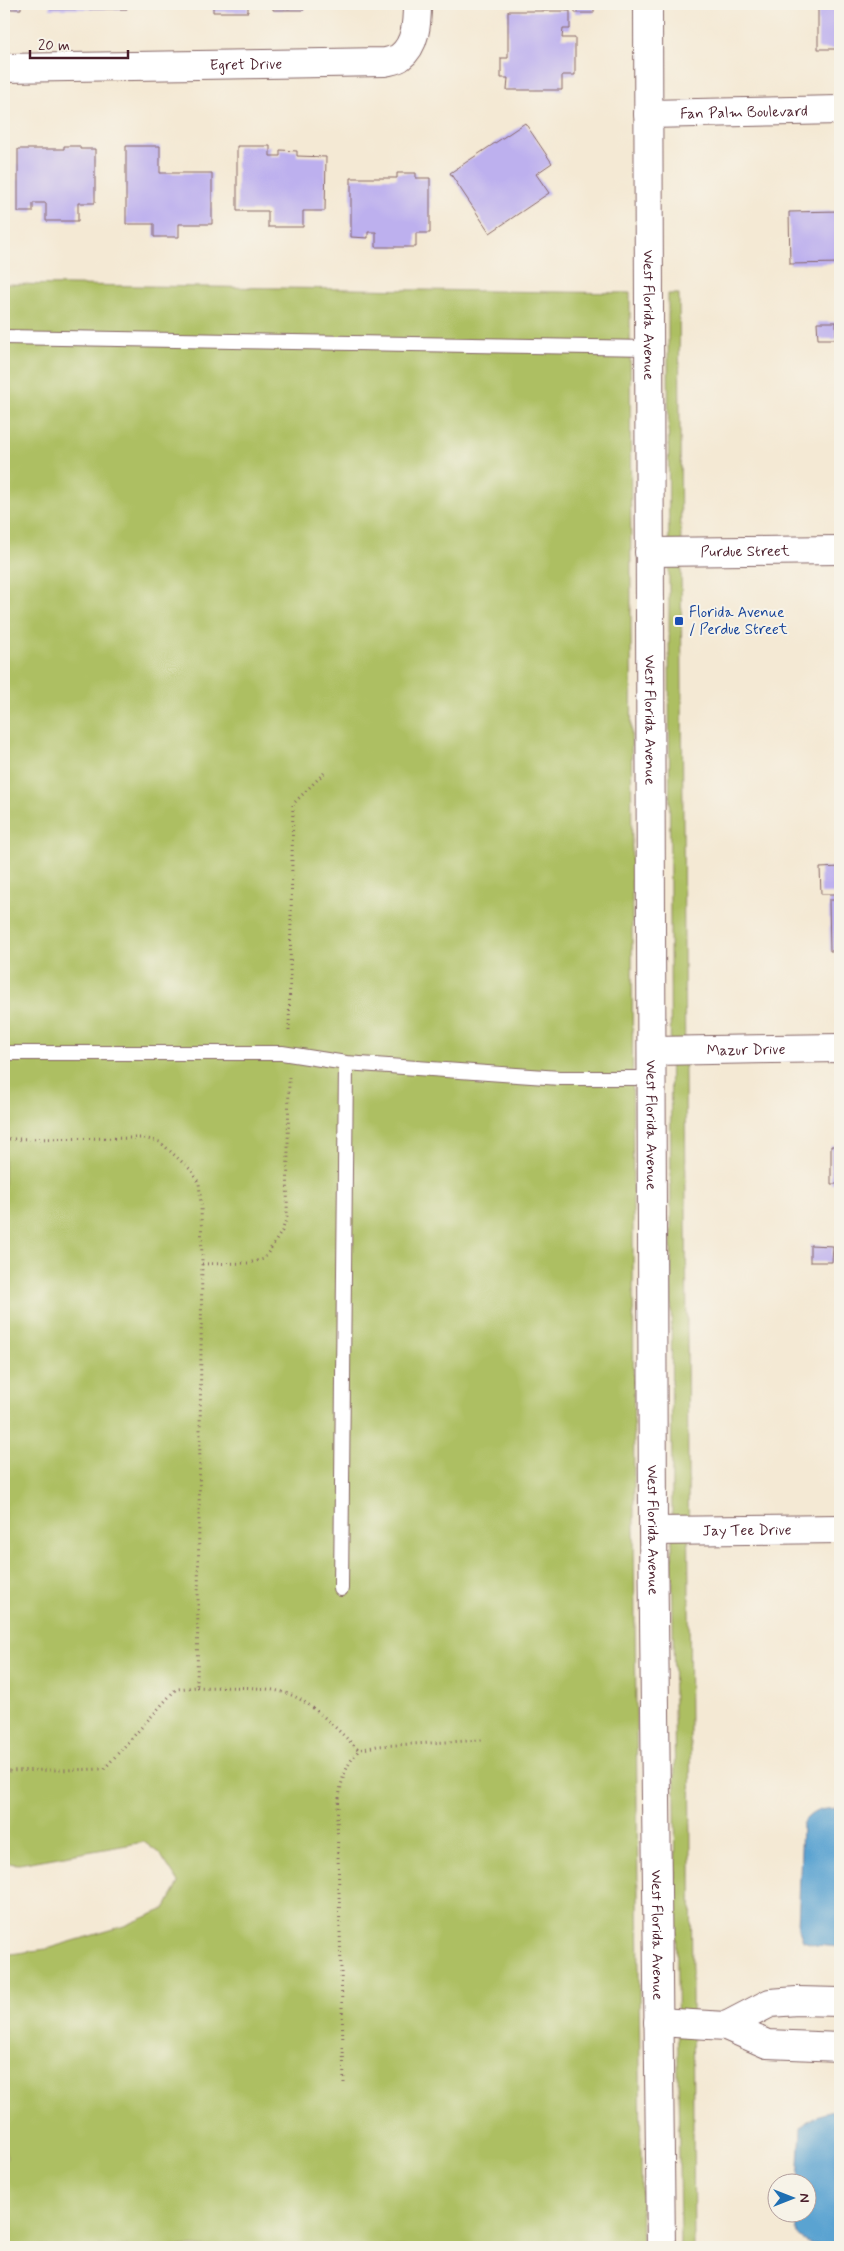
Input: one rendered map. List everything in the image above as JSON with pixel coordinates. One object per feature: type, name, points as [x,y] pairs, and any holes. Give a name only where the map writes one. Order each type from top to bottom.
[{"type":"street","name":"Egret Drive","points":[[4,68],[385,62],[400,58],[412,42],[417,18],[417,4]]},
{"type":"street","name":"West Florida Avenue","points":[[648,4],[653,1531],[661,2247]]},
{"type":"street","name":"Fan Palm Boulevard","points":[[648,114],[840,110]]},
{"type":"street","name":"Purdue Street","points":[[649,552],[840,550]]},
{"type":"street","name":"Mazur Drive","points":[[652,1051],[840,1048]]},
{"type":"street","name":"Jay Tee Drive","points":[[653,1531],[840,1529]]},
{"type":"street","points":[[726,2026],[770,2003],[797,2000],[840,2002]]},
{"type":"street","points":[[658,2022],[726,2026],[767,2044],[840,2047]]},
{"type":"lane","points":[[4,337],[649,348]]},
{"type":"lane","points":[[4,1053],[282,1053],[346,1063],[560,1078],[652,1078]]},
{"type":"lane","points":[[341,1589],[346,1063]]},
{"type":"path","points":[[4,1139],[144,1138],[160,1142],[180,1158],[192,1171],[199,1184],[202,1264],[197,1687]]},
{"type":"path","points":[[4,1771],[104,1770],[176,1689],[197,1687],[264,1689],[286,1693],[301,1700],[328,1721],[358,1750]]},
{"type":"path","points":[[344,2083],[337,1817],[342,1776],[347,1764],[358,1750],[377,1746],[482,1740]]},
{"type":"green space","points":[[4,284],[630,293],[634,1531],[642,2247],[4,2247],[4,2161],[7,2158],[4,2147],[4,1955],[46,1949],[124,1926],[165,1909],[179,1883],[160,1854],[144,1842],[19,1864],[4,1863]]},
{"type":"green space","points":[[668,294],[679,294],[694,2247],[680,2247],[672,1531]]},
{"type":"water","points":[[840,1808],[840,1947],[816,1945],[803,1941],[798,1927],[802,1824],[810,1815],[818,1811]]},
{"type":"water","points":[[840,2110],[840,2246],[808,2243],[799,2236],[796,2230],[796,2224],[816,2224],[816,2174],[798,2174],[801,2128],[809,2120]]},
{"type":"building","points":[[4,4],[21,4],[21,9],[4,9]]},
{"type":"building","points":[[50,4],[127,4],[127,9],[50,9]]},
{"type":"building","points":[[213,4],[248,4],[248,12],[213,12]]},
{"type":"building","points":[[273,4],[304,4],[304,10],[273,10]]},
{"type":"building","points":[[575,4],[594,4],[594,13],[575,13]]},
{"type":"building","points":[[818,4],[840,4],[840,49],[818,49]]},
{"type":"building","points":[[508,11],[570,11],[570,29],[563,29],[562,38],[575,38],[575,75],[562,75],[562,90],[507,90],[508,78],[501,78],[501,58],[508,58]]},
{"type":"building","points":[[525,123],[552,163],[536,174],[549,193],[490,233],[450,173]]},
{"type":"building","points":[[64,146],[80,146],[80,149],[95,149],[95,203],[78,203],[78,221],[46,221],[46,203],[33,203],[33,212],[18,212],[18,149],[64,149]]},
{"type":"building","points":[[126,146],[160,146],[160,173],[212,173],[212,224],[179,224],[179,237],[154,237],[154,224],[126,224]]},
{"type":"building","points":[[237,146],[270,146],[270,156],[280,156],[280,150],[297,151],[297,156],[326,157],[325,211],[303,211],[303,227],[268,227],[268,211],[237,211]]},
{"type":"building","points":[[397,173],[416,173],[416,178],[430,178],[430,233],[416,233],[416,247],[376,247],[376,232],[368,232],[368,238],[351,237],[351,178],[397,178]]},
{"type":"building","points":[[840,211],[840,263],[790,264],[789,212]]},
{"type":"building","points":[[817,322],[836,322],[836,339],[818,339]]},
{"type":"building","points":[[840,867],[840,951],[830,951],[829,900],[836,900],[836,894],[821,894],[820,868]]},
{"type":"building","points":[[831,1146],[840,1146],[840,1184],[831,1184]]},
{"type":"building","points":[[810,1245],[833,1246],[832,1262],[810,1262]]},
{"type":"place","name":"Florida Avenue / Perdue Street","points":[[679,621]]}]
